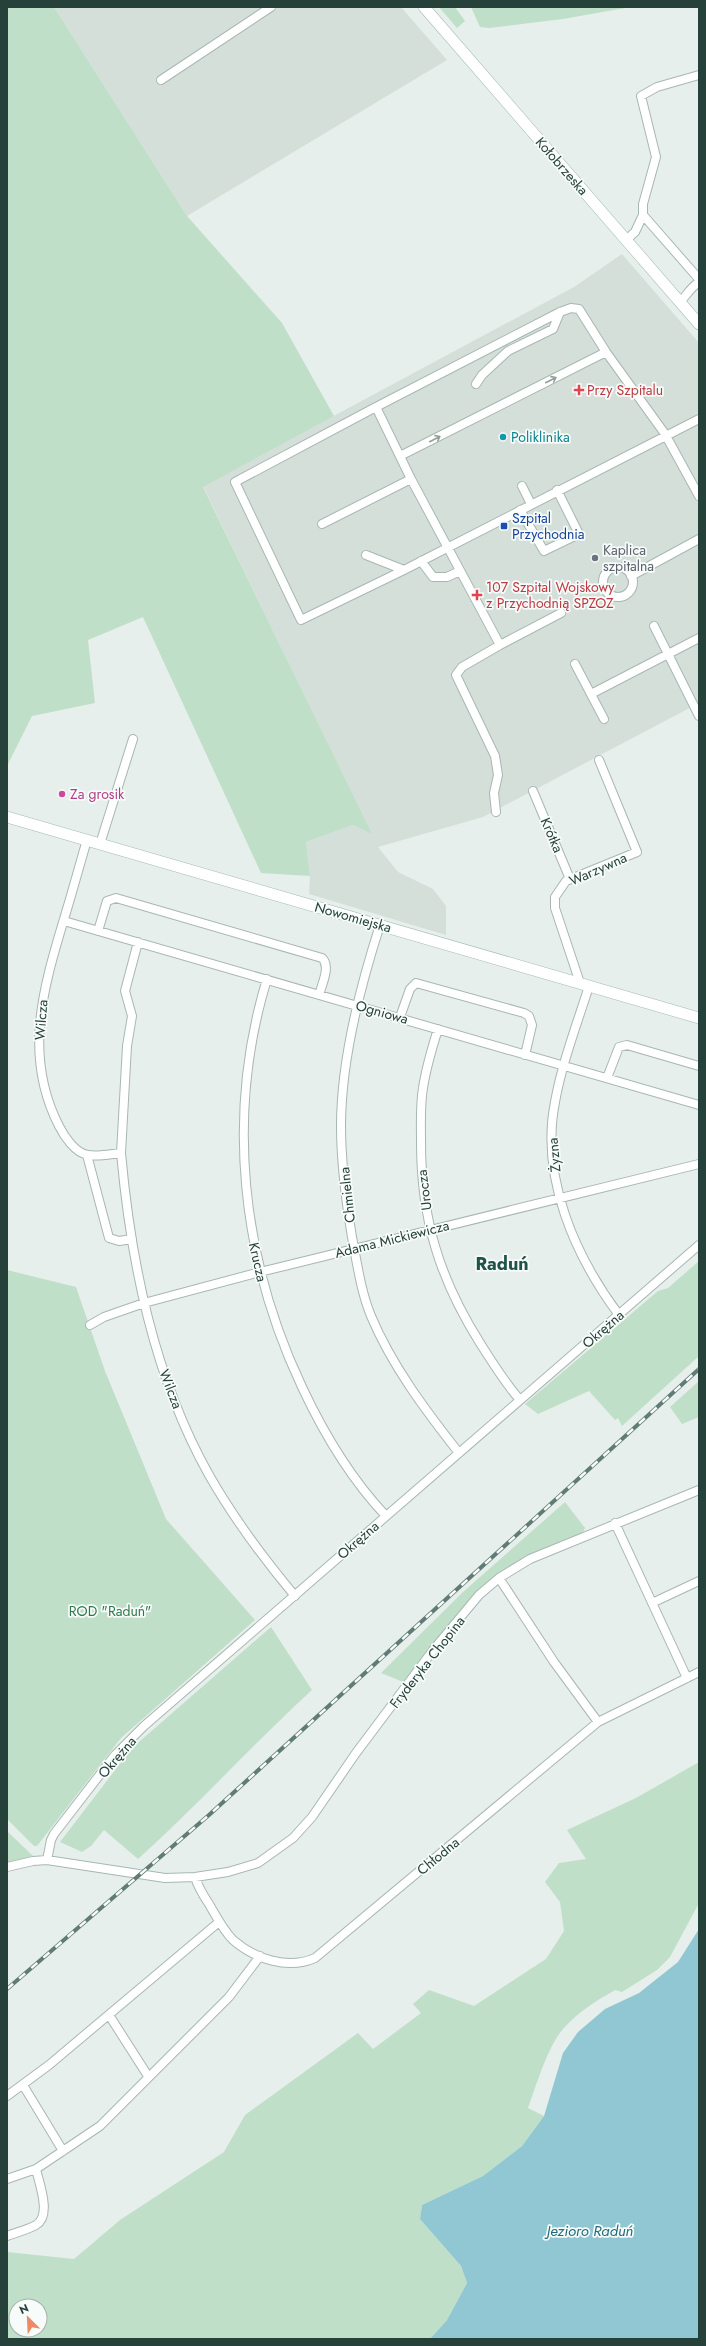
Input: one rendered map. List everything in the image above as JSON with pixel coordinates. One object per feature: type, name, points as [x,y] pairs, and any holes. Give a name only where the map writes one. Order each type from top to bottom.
[{"type":"street","points":[[161,80],[271,7]]},
{"type":"street","name":"Kołobrzeska","points":[[424,7],[699,324]]},
{"type":"street","points":[[626,240],[635,232],[643,215],[643,204],[656,157],[641,96],[658,87],[699,75]]},
{"type":"street","points":[[643,215],[699,279]]},
{"type":"street","points":[[680,302],[686,296],[690,288],[699,282]]},
{"type":"street","points":[[699,419],[665,434],[404,570],[301,620],[234,482],[376,406],[560,312],[571,308],[579,309],[606,352],[665,434],[699,496]]},
{"type":"street","points":[[476,384],[482,375],[508,351],[553,328],[560,312]]},
{"type":"street","points":[[400,456],[606,352]]},
{"type":"street","points":[[376,406],[411,479],[500,645]]},
{"type":"street","points":[[322,524],[411,479]]},
{"type":"street","points":[[522,486],[531,504]]},
{"type":"street","points":[[520,510],[544,551],[579,534],[557,490]]},
{"type":"street","points":[[631,576],[699,540]]},
{"type":"street","points":[[366,554],[404,570]]},
{"type":"street","points":[[421,561],[433,577],[447,577],[460,571]]},
{"type":"street","points":[[496,812],[494,793],[498,775],[496,756],[456,675],[462,667],[561,613]]},
{"type":"street","points":[[654,626],[699,716]]},
{"type":"street","points":[[591,694],[699,638]]},
{"type":"street","points":[[575,664],[604,719]]},
{"type":"street","points":[[100,844],[134,739]]},
{"type":"street","name":"Warzywna","points":[[585,984],[555,908],[555,897],[566,881],[637,852],[599,760]]},
{"type":"street","name":"Krótka","points":[[533,791],[570,879]]},
{"type":"street","name":"Nowomiejska","points":[[7,817],[699,1018]]},
{"type":"street","name":"Wilcza","points":[[87,840],[64,921],[53,952],[41,1006],[40,1066],[51,1111],[61,1130],[75,1149],[87,1155]]},
{"type":"street","points":[[98,931],[107,901],[116,898],[131,902],[322,958],[326,961],[326,967],[319,995]]},
{"type":"street","name":"Ogniowa","points":[[64,921],[400,1017],[699,1105]]},
{"type":"street","name":"Chmielna","points":[[380,925],[358,994],[343,1086],[341,1126],[347,1204],[354,1248],[371,1315],[382,1340],[429,1414],[459,1454]]},
{"type":"street","name":"Wilcza","points":[[138,942],[125,991],[132,1016],[127,1046],[121,1153],[132,1239],[144,1303],[165,1374],[200,1458],[243,1527],[295,1596]]},
{"type":"street","name":"Krucza","points":[[267,979],[256,1025],[244,1110],[244,1185],[260,1272],[273,1317],[290,1360],[320,1425],[336,1451],[386,1516]]},
{"type":"street","points":[[400,1017],[410,989],[416,983],[524,1013],[529,1016],[532,1025],[525,1055]]},
{"type":"street","name":"Żyzna","points":[[585,984],[554,1103],[552,1127],[553,1158],[559,1198],[581,1254],[619,1315]]},
{"type":"street","name":"Urocza","points":[[438,1029],[423,1089],[421,1126],[421,1173],[429,1230],[440,1268],[454,1299],[483,1349],[520,1400]]},
{"type":"street","points":[[607,1078],[615,1053],[619,1047],[628,1045],[699,1066]]},
{"type":"street","points":[[121,1153],[87,1155],[109,1238],[119,1241],[132,1239]]},
{"type":"street","name":"Adama Mickiewicza","points":[[90,1325],[104,1316],[144,1303],[260,1272],[699,1164]]},
{"type":"street","name":"Okrężna","points":[[47,1860],[51,1840],[54,1834],[123,1747],[144,1726],[699,1245]]},
{"type":"street","name":"Fryderyka Chopina","points":[[7,1867],[33,1861],[47,1860],[165,1878],[195,1877],[228,1872],[258,1863],[293,1838],[312,1818],[356,1753],[434,1649],[480,1595],[499,1578],[530,1559],[699,1490]]},
{"type":"street","points":[[615,1523],[687,1678]]},
{"type":"street","points":[[499,1578],[554,1662],[598,1722]]},
{"type":"street","points":[[652,1602],[699,1580]]},
{"type":"street","name":"Chłodna","points":[[195,1877],[197,1885],[219,1922],[233,1940],[260,1956],[280,1963],[298,1963],[316,1958],[598,1722],[699,1672]]},
{"type":"street","points":[[7,2096],[23,2085],[109,2015],[219,1922]]},
{"type":"street","points":[[7,2179],[36,2169],[100,2126],[148,2076],[229,1997],[260,1956]]},
{"type":"street","points":[[109,2015],[148,2076]]},
{"type":"street","points":[[23,2085],[63,2151]]},
{"type":"street","points":[[7,2236],[38,2224],[42,2220],[45,2213],[36,2169]]},
{"type":"shaded area","points":[[54,7],[401,7],[447,60],[187,216]]},
{"type":"shaded area","name":"107 Szpital Wojskowy z Przychodnią SPZOZ","points":[[622,254],[699,343],[699,703],[483,817],[378,847],[398,872],[433,889],[446,906],[446,935],[309,894],[310,876],[306,842],[353,825],[371,833],[203,486],[574,287]]},
{"type":"green space","points":[[7,7],[54,7],[187,216],[282,323],[334,416],[203,487],[372,834],[353,825],[306,842],[310,876],[261,873],[143,617],[88,640],[95,703],[32,716],[7,766]]},
{"type":"green space","points":[[439,7],[455,7],[465,21],[457,28]]},
{"type":"green space","points":[[471,7],[631,7],[563,19],[489,28],[480,27]]},
{"type":"green space","points":[[699,1261],[699,1356],[622,1426],[618,1418],[615,1420],[589,1391],[538,1414],[525,1404],[658,1291],[668,1288]]},
{"type":"green space","name":"ROD \"Raduń\"","points":[[7,1270],[76,1287],[105,1371],[166,1519],[255,1620],[121,1738],[37,1846],[34,1846],[7,1819]]},
{"type":"green space","points":[[699,1381],[699,1417],[682,1424],[670,1407]]},
{"type":"green space","points":[[565,1502],[585,1528],[581,1536],[499,1578],[434,1649],[408,1684],[381,1673],[463,1592]]},
{"type":"green space","points":[[271,1627],[312,1690],[182,1818],[138,1859],[104,1830],[91,1846],[82,1852],[60,1842],[132,1748]]},
{"type":"green space","points":[[699,1762],[699,1903],[670,1957],[657,1970],[622,1992],[615,1990],[594,2003],[575,2017],[563,2029],[552,2045],[528,2108],[544,2116],[522,2146],[483,2176],[422,2205],[420,2219],[461,2266],[467,2283],[447,2320],[430,2339],[7,2339],[7,2252],[74,2259],[120,2220],[224,2152],[245,2115],[358,2033],[373,2049],[421,2013],[413,2004],[429,1990],[474,2006],[546,1959],[564,1931],[560,1902],[545,1882],[559,1863],[586,1859],[567,1830],[636,1798]]},
{"type":"green space","points":[[8,1832],[33,1856],[7,1863]]},
{"type":"water","name":"Jezioro Raduń","points":[[699,1929],[699,2339],[430,2339],[447,2320],[467,2283],[461,2266],[420,2219],[422,2205],[483,2176],[522,2146],[544,2116],[563,2053],[578,2032],[605,2009],[639,1993],[678,1962]]},
{"type":"railway","points":[[7,1989],[209,1815],[699,1369]]},
{"type":"place","name":"Przy Szpitalu","points":[[579,390]]},
{"type":"place","name":"Poliklinika","points":[[503,437]]},
{"type":"place","name":"Szpital Przychodnia","points":[[504,526]]},
{"type":"place","name":"Kaplica szpitalna","points":[[595,558]]},
{"type":"place","name":"107 Szpital Wojskowy z Przychodnią SPZOZ","points":[[477,595]]},
{"type":"place","name":"Za grosik","points":[[62,794]]},
{"type":"district","name":"Raduń","points":[[502,1264]]}]
